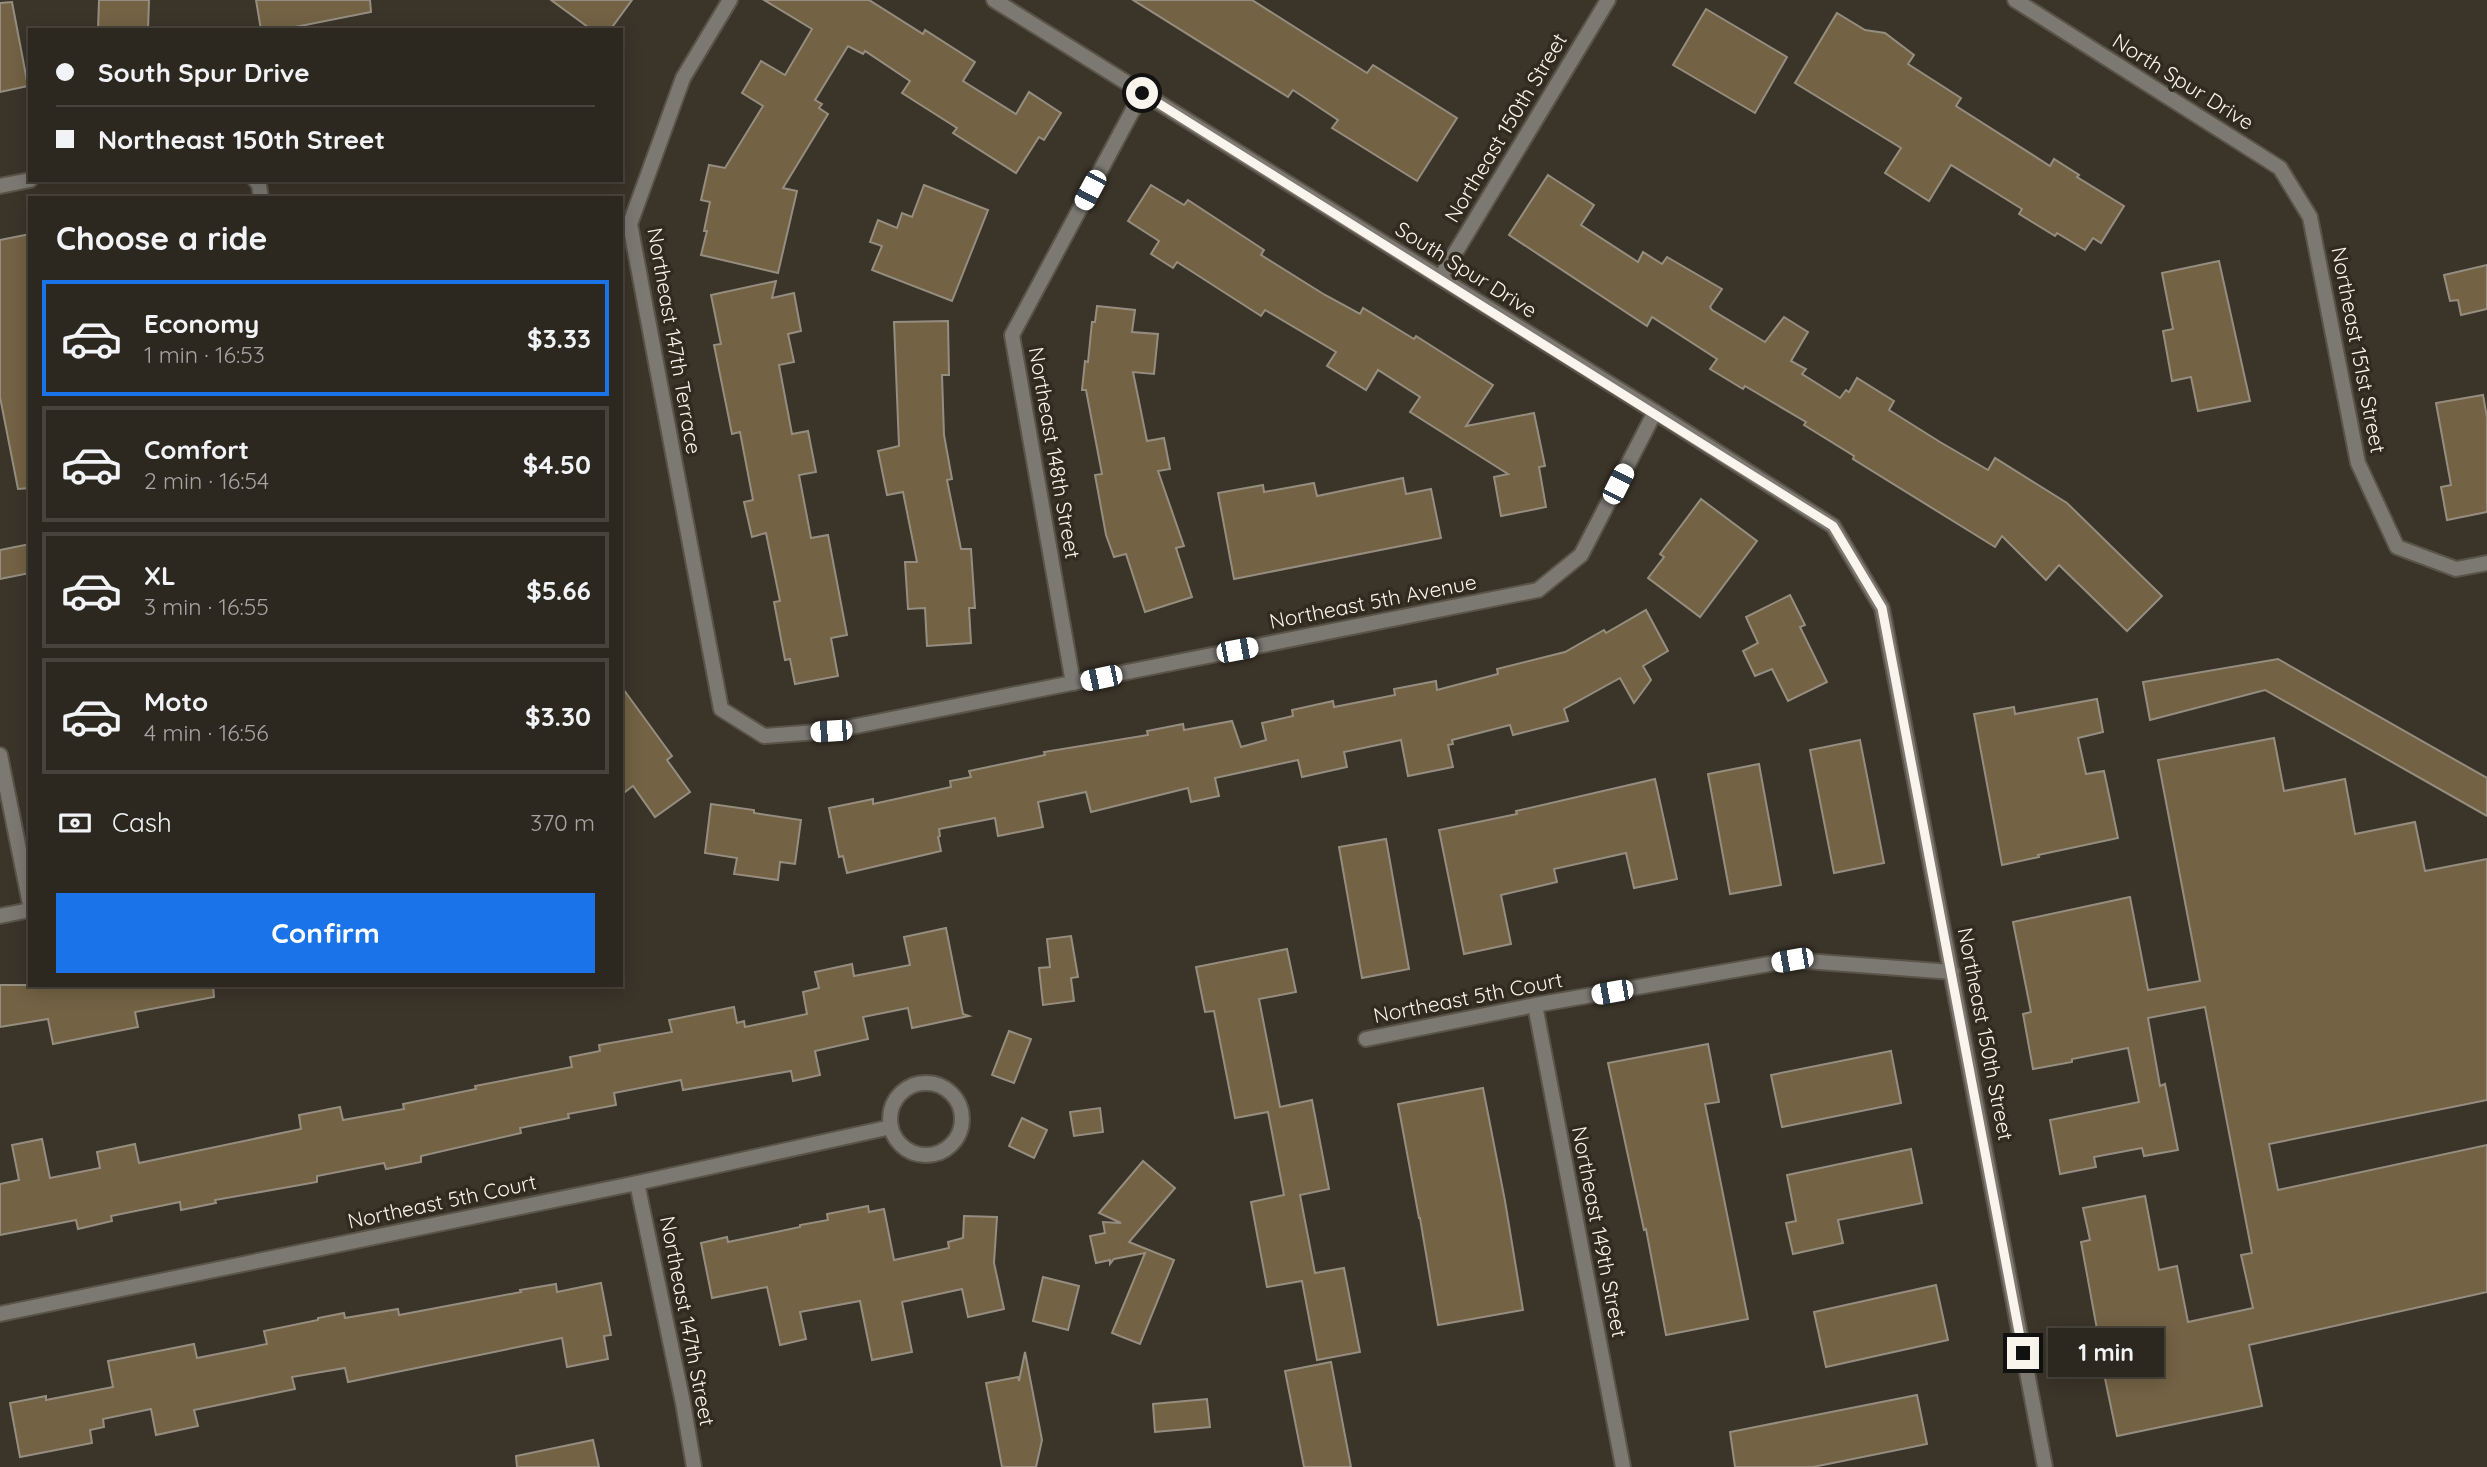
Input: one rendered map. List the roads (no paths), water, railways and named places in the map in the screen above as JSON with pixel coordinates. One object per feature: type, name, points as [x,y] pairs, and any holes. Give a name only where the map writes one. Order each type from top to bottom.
[{"type":"street","name":"Northeast 147th Terrace","points":[[721,709],[630,224],[683,78],[730,0]]},
{"type":"street","name":"South Spur Drive","points":[[994,0],[1833,526],[1882,608]]},
{"type":"street","name":"Northeast 150th Street","points":[[1440,278],[1608,0]]},
{"type":"street","name":"North Spur Drive","points":[[2015,0],[2280,168],[2310,217]]},
{"type":"street","name":"Northeast 148th Street","points":[[1073,683],[1012,335],[1142,93]]},
{"type":"street","points":[[0,186],[28,180]]},
{"type":"street","name":"Northeast 151st Street","points":[[2310,217],[2358,463],[2397,547],[2456,569],[2487,563]]},
{"type":"street","name":"Northeast 5th Avenue","points":[[721,709],[764,736],[818,732],[1538,590],[1581,555],[1655,412]]},
{"type":"street","name":"Northeast 150th Street","points":[[1882,608],[2045,1467]]},
{"type":"street","points":[[0,755],[28,894]]},
{"type":"street","points":[[0,916],[28,910]]},
{"type":"street","name":"Northeast 5th Court","points":[[1366,1039],[1535,1005],[1792,960],[1952,972]]},
{"type":"street","name":"Northeast 149th Street","points":[[1535,1005],[1623,1467]]},
{"type":"street","points":[[919,1083],[942,1085],[958,1101],[962,1112],[959,1135],[951,1146],[928,1155],[916,1154],[904,1148],[891,1127],[890,1115],[899,1094],[919,1083]]},
{"type":"street","name":"Northeast 5th Court","points":[[0,1314],[637,1183],[891,1127]]},
{"type":"street","name":"Northeast 147th Street","points":[[637,1183],[694,1467]]}]
